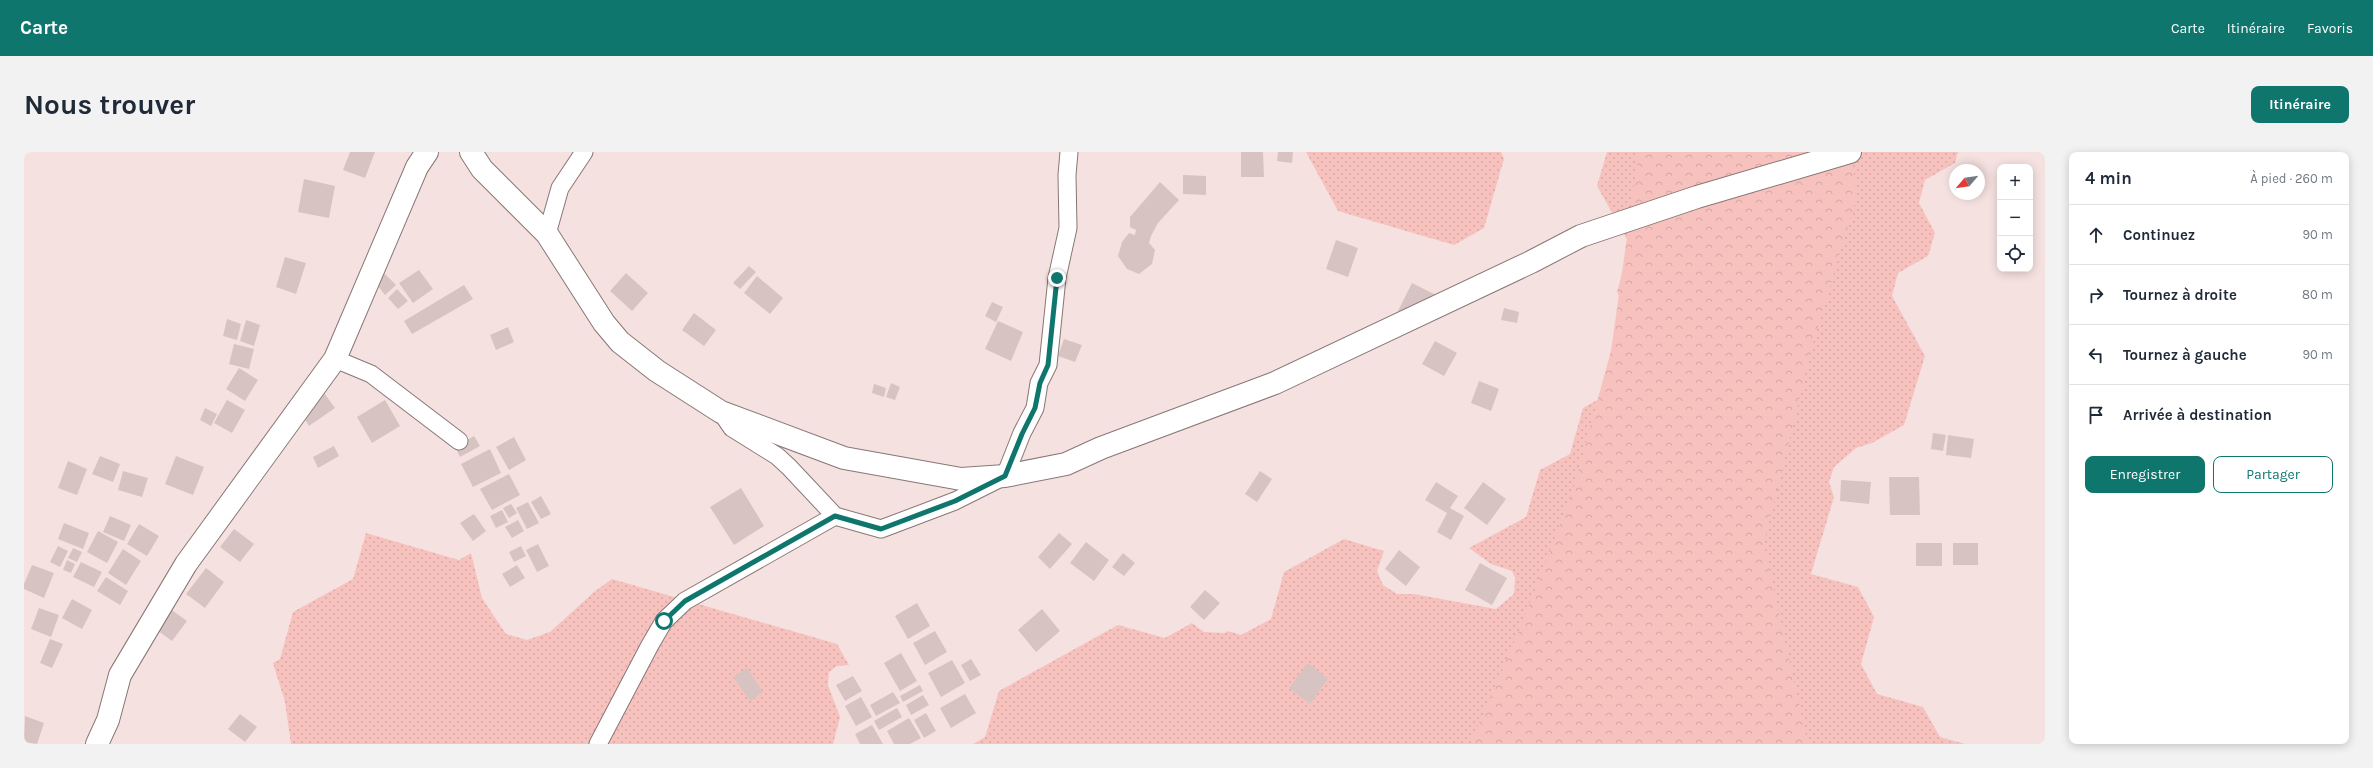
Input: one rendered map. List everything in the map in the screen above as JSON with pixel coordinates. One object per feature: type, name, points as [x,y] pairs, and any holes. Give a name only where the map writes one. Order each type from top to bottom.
[{"type":"street","points":[[97,744],[108,720],[120,675],[186,564],[335,359],[417,168],[427,152]]},
{"type":"street","points":[[471,152],[482,169],[548,234],[604,323],[620,342],[657,371],[721,412],[856,461],[961,478],[1005,476],[1066,464],[1101,448],[1275,383],[1531,262],[1581,236],[1696,197],[1850,152]]},
{"type":"street","points":[[548,234],[560,188],[584,152]]},
{"type":"street","points":[[721,412],[732,428],[777,456],[835,516],[881,529],[955,501],[1005,476],[1022,434],[1035,408],[1040,383],[1048,365],[1057,278],[1068,228],[1067,175],[1069,152]]},
{"type":"street","points":[[335,359],[371,374],[458,441]]},
{"type":"street","points":[[598,744],[664,621],[685,601],[835,516]]},
{"type":"green space","points":[[1306,152],[1501,152],[1504,159],[1484,228],[1454,245],[1338,211]]},
{"type":"green space","points":[[1607,152],[1958,152],[1955,163],[1949,164],[1949,166],[1925,180],[1919,203],[1935,233],[1928,256],[1898,273],[1892,296],[1925,356],[1904,425],[1872,443],[1856,448],[1834,467],[1829,482],[1834,497],[1811,574],[1858,587],[1874,617],[1861,664],[1877,694],[1923,707],[1940,737],[1965,744],[973,744],[985,737],[999,691],[1118,625],[1165,638],[1192,623],[1204,632],[1225,633],[1228,631],[1241,635],[1271,619],[1284,572],[1344,539],[1384,551],[1377,571],[1383,585],[1397,594],[1414,594],[1496,609],[1514,594],[1515,578],[1512,571],[1491,564],[1469,548],[1526,517],[1540,470],[1570,454],[1583,408],[1613,391],[1633,322],[1617,292],[1630,245],[1597,186]]},
{"type":"green space","points":[[1636,152],[1851,152],[1857,196],[1813,344],[1764,544],[1808,744],[1470,744],[1521,626],[1572,493],[1611,351],[1637,166]]},
{"type":"green space","points":[[366,533],[459,560],[471,553],[482,598],[506,634],[527,640],[550,632],[594,592],[612,579],[837,644],[849,665],[837,666],[829,672],[828,685],[840,717],[833,744],[291,744],[285,702],[273,663],[280,659],[293,612],[353,579]]},
{"type":"building","points":[[350,152],[375,152],[365,178],[343,170]]},
{"type":"building","points":[[1241,152],[1263,152],[1264,177],[1241,177]]},
{"type":"building","points":[[1278,152],[1293,152],[1292,163],[1277,161]]},
{"type":"building","points":[[1183,175],[1206,176],[1206,195],[1183,194]]},
{"type":"building","points":[[304,179],[335,186],[329,218],[298,212]]},
{"type":"building","points":[[1160,182],[1179,200],[1158,223],[1149,243],[1155,250],[1152,264],[1139,274],[1127,269],[1118,256],[1122,242],[1129,233],[1135,235],[1136,230],[1130,227],[1130,217]]},
{"type":"building","points":[[1336,240],[1358,248],[1348,277],[1326,269]]},
{"type":"building","points":[[285,257],[306,263],[296,294],[276,287]]},
{"type":"building","points":[[749,266],[756,272],[740,289],[733,283]]},
{"type":"building","points":[[379,268],[396,285],[385,295],[374,281]]},
{"type":"building","points":[[419,270],[433,289],[413,303],[399,283]]},
{"type":"building","points":[[626,273],[648,293],[632,311],[610,291]]},
{"type":"building","points":[[757,276],[783,298],[770,314],[744,293]]},
{"type":"building","points":[[1412,283],[1440,297],[1395,317]]},
{"type":"building","points":[[464,285],[473,299],[412,334],[404,321]]},
{"type":"building","points":[[397,289],[408,301],[398,309],[388,298]]},
{"type":"building","points":[[992,302],[1003,307],[996,322],[985,316]]},
{"type":"building","points":[[1504,308],[1519,312],[1517,323],[1501,320]]},
{"type":"building","points":[[694,313],[716,330],[704,346],[682,330]]},
{"type":"building","points":[[227,319],[241,324],[237,340],[223,336]]},
{"type":"building","points":[[246,320],[260,325],[254,346],[240,341]]},
{"type":"building","points":[[998,321],[1023,332],[1011,361],[985,349]]},
{"type":"building","points":[[508,327],[514,342],[496,350],[490,335]]},
{"type":"building","points":[[1064,339],[1082,345],[1075,362],[1058,356]]},
{"type":"building","points":[[1435,341],[1457,353],[1444,376],[1422,364]]},
{"type":"building","points":[[234,344],[254,349],[249,369],[229,364]]},
{"type":"building","points":[[239,368],[258,380],[245,401],[226,389]]},
{"type":"building","points":[[1479,381],[1499,389],[1491,411],[1471,403]]},
{"type":"building","points":[[891,383],[900,387],[895,400],[886,397]]},
{"type":"building","points":[[874,384],[886,388],[884,397],[872,393]]},
{"type":"building","points":[[322,390],[335,408],[309,426],[300,411]]},
{"type":"building","points":[[227,400],[245,410],[232,433],[214,423]]},
{"type":"building","points":[[385,400],[400,426],[372,443],[357,417]]},
{"type":"building","points":[[205,408],[217,414],[211,426],[200,420]]},
{"type":"building","points":[[1933,433],[1946,435],[1943,451],[1931,449]]},
{"type":"building","points":[[1948,435],[1974,439],[1971,458],[1946,455]]},
{"type":"building","points":[[474,436],[480,446],[460,457],[455,447]]},
{"type":"building","points":[[514,437],[526,460],[509,470],[496,447]]},
{"type":"building","points":[[334,446],[339,456],[318,468],[313,457]]},
{"type":"building","points":[[490,449],[501,473],[473,487],[461,464]]},
{"type":"building","points":[[100,456],[120,464],[113,482],[92,474]]},
{"type":"building","points":[[176,456],[204,467],[193,495],[165,484]]},
{"type":"building","points":[[68,461],[87,469],[77,495],[58,488]]},
{"type":"building","points":[[123,471],[148,478],[142,497],[118,490]]},
{"type":"building","points":[[1260,471],[1272,479],[1257,502],[1245,494]]},
{"type":"building","points":[[509,474],[520,495],[492,510],[480,489]]},
{"type":"building","points":[[1889,477],[1919,477],[1920,515],[1890,515]]},
{"type":"building","points":[[1841,480],[1871,482],[1869,504],[1840,501]]},
{"type":"building","points":[[1436,482],[1458,496],[1450,508],[1464,516],[1451,540],[1437,532],[1447,513],[1425,500]]},
{"type":"building","points":[[1483,482],[1506,499],[1487,525],[1464,508]]},
{"type":"building","points":[[741,488],[764,526],[734,545],[710,507]]},
{"type":"building","points":[[541,496],[551,514],[541,519],[531,502]]},
{"type":"building","points":[[528,502],[539,523],[527,529],[516,508]]},
{"type":"building","points":[[511,504],[517,513],[509,518],[503,508]]},
{"type":"building","points":[[502,510],[508,522],[496,528],[490,516]]},
{"type":"building","points":[[474,514],[486,531],[473,541],[460,523]]},
{"type":"building","points":[[110,516],[131,525],[124,541],[103,532]]},
{"type":"building","points":[[518,520],[524,531],[512,538],[505,527]]},
{"type":"building","points":[[64,523],[89,533],[83,549],[58,539]]},
{"type":"building","points":[[139,524],[159,536],[147,556],[127,544]]},
{"type":"building","points":[[234,529],[254,544],[240,562],[220,547]]},
{"type":"building","points":[[98,531],[118,542],[107,563],[87,552]]},
{"type":"building","points":[[1059,533],[1072,544],[1050,569],[1038,557]]},
{"type":"building","points":[[1086,542],[1109,560],[1094,581],[1070,563]]},
{"type":"building","points":[[1916,543],[1942,543],[1942,566],[1916,566]]},
{"type":"building","points":[[1953,543],[1978,543],[1978,565],[1953,565]]},
{"type":"building","points":[[538,544],[549,566],[537,572],[526,550]]},
{"type":"building","points":[[58,546],[68,551],[60,567],[50,562]]},
{"type":"building","points":[[521,546],[526,556],[514,562],[509,552]]},
{"type":"building","points":[[73,548],[82,552],[77,562],[68,558]]},
{"type":"building","points":[[123,549],[141,561],[126,585],[108,573]]},
{"type":"building","points":[[1399,550],[1420,567],[1406,586],[1385,569]]},
{"type":"building","points":[[1123,553],[1135,563],[1124,576],[1112,567]]},
{"type":"building","points":[[67,560],[75,564],[71,573],[63,570]]},
{"type":"building","points":[[81,562],[102,572],[94,587],[73,577]]},
{"type":"building","points":[[1480,563],[1507,578],[1492,605],[1465,590]]},
{"type":"building","points":[[32,565],[54,573],[44,598],[24,589],[24,584]]},
{"type":"building","points":[[517,565],[525,578],[510,587],[502,574]]},
{"type":"building","points":[[206,568],[224,582],[205,608],[186,594]]},
{"type":"building","points":[[106,577],[128,591],[120,605],[97,591]]},
{"type":"building","points":[[1205,590],[1220,603],[1204,620],[1190,607]]},
{"type":"building","points":[[72,599],[92,610],[82,629],[62,618]]},
{"type":"building","points":[[917,603],[930,626],[908,639],[895,616]]},
{"type":"building","points":[[39,608],[59,615],[51,637],[31,629]]},
{"type":"building","points":[[169,608],[187,621],[172,641],[154,628]]},
{"type":"building","points":[[1042,609],[1060,631],[1036,652],[1018,630]]},
{"type":"building","points":[[935,631],[947,652],[925,665],[913,643]]},
{"type":"building","points":[[50,639],[63,644],[52,668],[40,663]]},
{"type":"building","points":[[901,653],[917,681],[900,691],[884,663]]},
{"type":"building","points":[[971,659],[981,675],[970,681],[961,665]]},
{"type":"building","points":[[952,660],[965,683],[941,697],[928,673]]},
{"type":"building","points":[[1308,663],[1328,679],[1310,704],[1289,688]]},
{"type":"building","points":[[747,668],[763,692],[750,701],[733,677]]},
{"type":"building","points":[[853,676],[862,691],[845,701],[836,685]]},
{"type":"building","points":[[920,685],[923,691],[903,702],[900,696]]},
{"type":"building","points":[[893,692],[900,703],[876,716],[870,705]]},
{"type":"building","points":[[965,694],[976,713],[951,728],[940,708]]},
{"type":"building","points":[[923,695],[929,705],[911,715],[906,705]]},
{"type":"building","points":[[861,697],[872,717],[856,726],[845,706]]},
{"type":"building","points":[[897,708],[902,717],[879,730],[874,721]]},
{"type":"building","points":[[926,713],[936,731],[924,738],[914,720]]},
{"type":"building","points":[[240,714],[257,727],[245,742],[228,729]]},
{"type":"building","points":[[25,716],[44,723],[37,744],[24,742]]},
{"type":"building","points":[[909,718],[921,738],[910,744],[894,744],[887,731]]},
{"type":"building","points":[[872,725],[883,744],[860,744],[855,734]]},
{"type":"route","points":[[664,621],[685,601],[835,516],[881,529],[955,501],[1005,476],[1022,434],[1035,408],[1040,383],[1048,365],[1057,278]]}]
